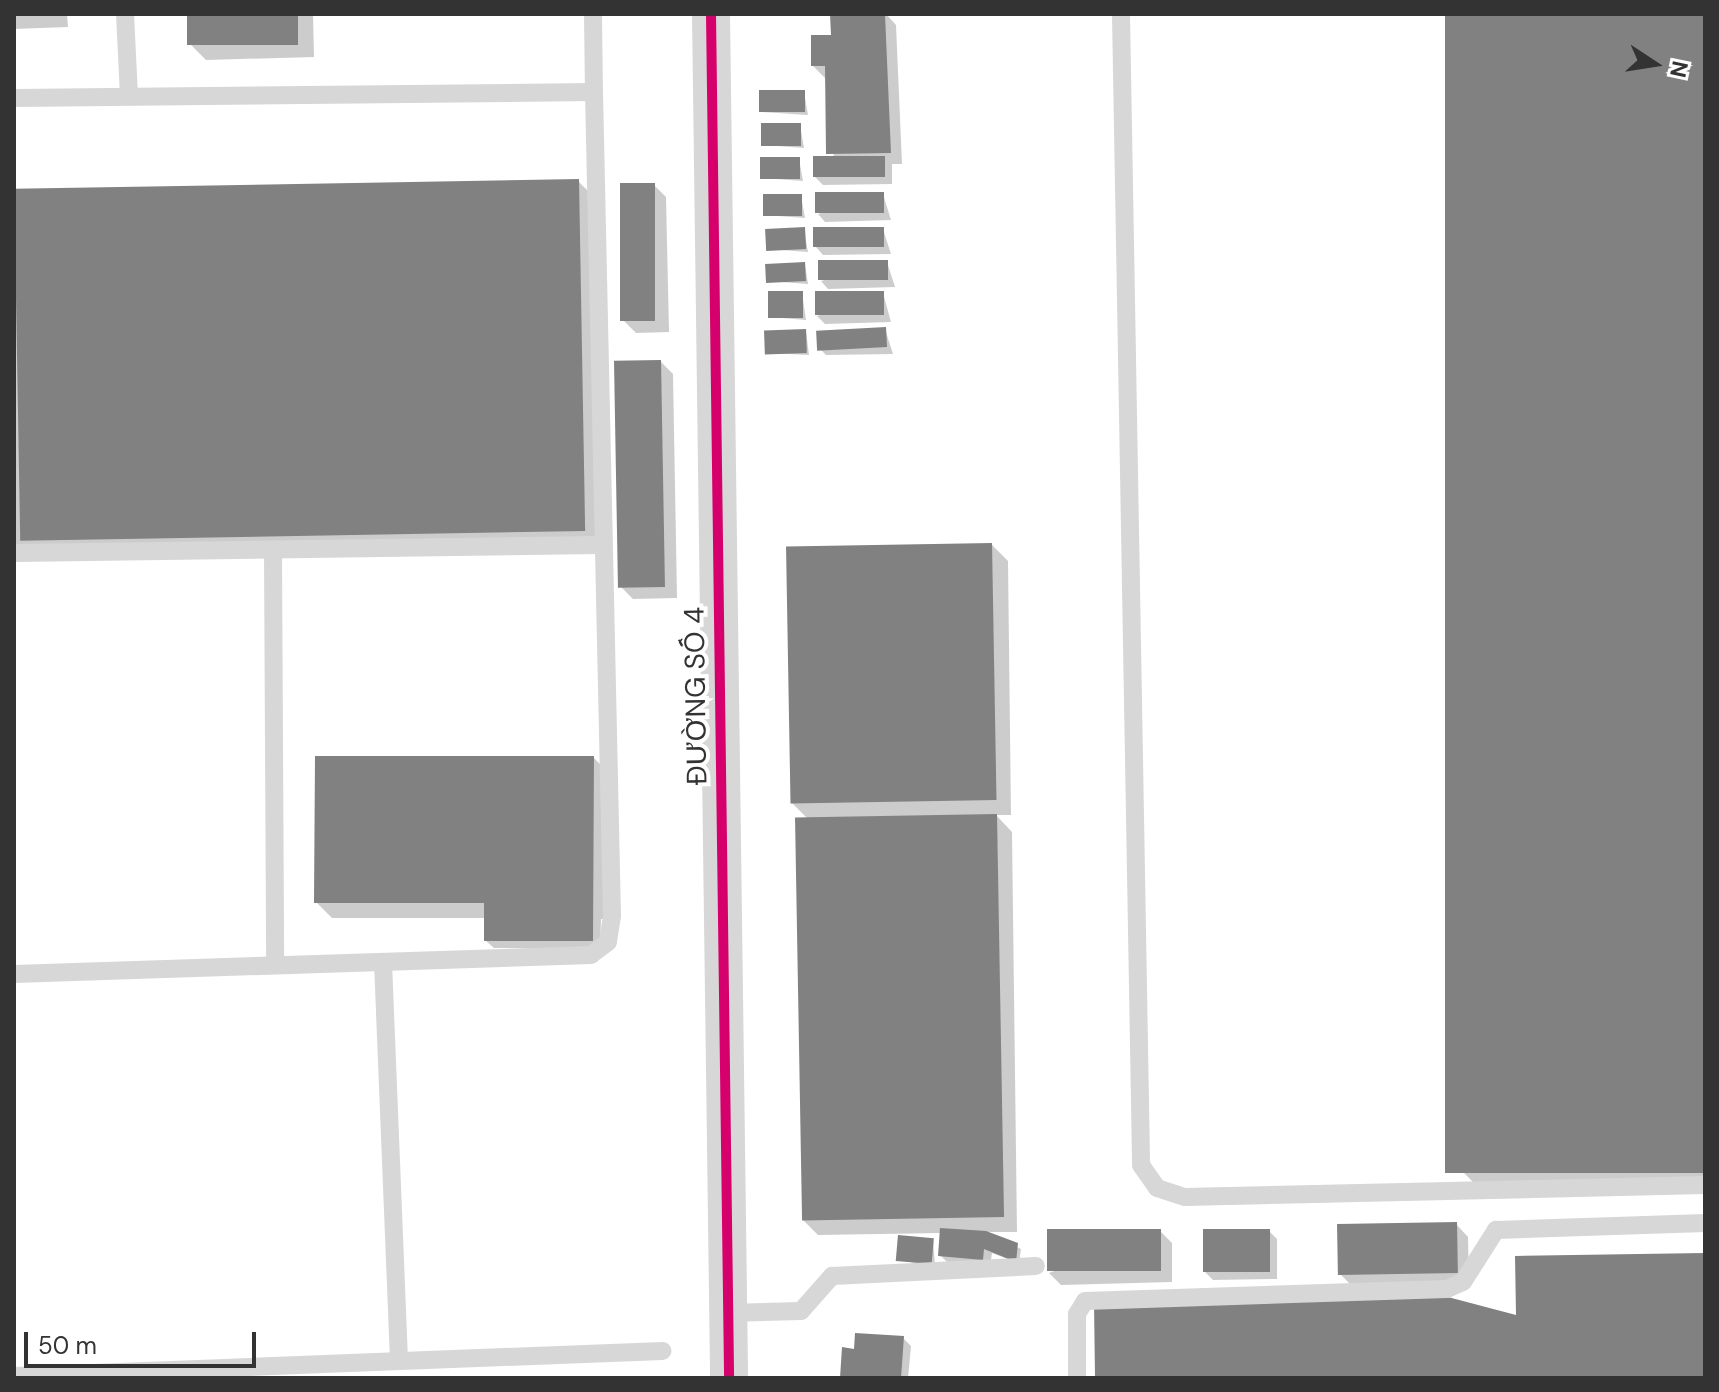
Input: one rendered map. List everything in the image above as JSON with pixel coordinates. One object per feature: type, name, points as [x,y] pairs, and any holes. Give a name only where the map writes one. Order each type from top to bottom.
[{"type":"street","name":"ĐƯỜNG SỐ 4","points":[[711,14],[729,1378]]},
{"type":"lane","points":[[125,14],[129,96]]},
{"type":"lane","points":[[14,974],[591,955],[608,942],[593,14]]},
{"type":"lane","points":[[1121,14],[1141,1165],[1157,1188],[1185,1197],[1705,1185]]},
{"type":"lane","points":[[14,98],[594,92]]},
{"type":"lane","points":[[14,553],[600,545]]},
{"type":"lane","points":[[273,551],[275,965]]},
{"type":"lane","points":[[383,962],[399,1361]]},
{"type":"lane","points":[[1077,1378],[1077,1314],[1085,1301],[1447,1289],[1463,1282],[1496,1230],[1705,1223]]},
{"type":"lane","points":[[728,1313],[801,1311],[832,1276],[1036,1266]]},
{"type":"lane","points":[[14,1376],[663,1351]]},
{"type":"lane","points":[[462,1359],[463,1378]]},
{"type":"building","points":[[187,14],[298,14],[298,45],[187,45]]},
{"type":"building","points":[[830,14],[885,14],[891,153],[826,154],[825,66],[811,66],[811,35],[831,35]]},
{"type":"building","points":[[1445,14],[1705,14],[1705,1173],[1445,1173]]},
{"type":"building","points":[[759,90],[805,90],[805,112],[759,112]]},
{"type":"building","points":[[761,123],[801,123],[801,146],[761,146]]},
{"type":"building","points":[[813,156],[885,156],[885,177],[813,177]]},
{"type":"building","points":[[760,157],[800,157],[800,179],[760,179]]},
{"type":"building","points":[[579,179],[585,531],[20,541],[14,189]]},
{"type":"building","points":[[620,183],[655,183],[655,321],[620,321]]},
{"type":"building","points":[[815,192],[884,192],[884,213],[815,213]]},
{"type":"building","points":[[763,194],[802,194],[802,216],[763,216]]},
{"type":"building","points":[[805,227],[806,249],[766,251],[765,229]]},
{"type":"building","points":[[813,227],[884,227],[884,247],[813,247]]},
{"type":"building","points":[[818,260],[888,260],[888,280],[818,280]]},
{"type":"building","points":[[805,262],[806,281],[766,283],[765,264]]},
{"type":"building","points":[[768,291],[803,291],[803,318],[768,318]]},
{"type":"building","points":[[815,291],[884,291],[884,315],[815,315]]},
{"type":"building","points":[[886,327],[887,347],[817,351],[816,331]]},
{"type":"building","points":[[806,329],[807,353],[765,354],[764,330]]},
{"type":"building","points":[[661,360],[665,587],[618,588],[614,361]]},
{"type":"building","points":[[992,543],[996,800],[791,804],[786,547]]},
{"type":"building","points":[[315,756],[594,756],[593,941],[484,941],[484,903],[314,903]]},
{"type":"building","points":[[997,814],[1004,1217],[802,1220],[795,818]]},
{"type":"building","points":[[1457,1222],[1458,1273],[1338,1275],[1337,1224]]},
{"type":"building","points":[[940,1228],[986,1231],[1018,1243],[1016,1262],[984,1249],[983,1260],[938,1256]]},
{"type":"building","points":[[1047,1229],[1161,1229],[1161,1271],[1047,1271]]},
{"type":"building","points":[[1203,1229],[1270,1229],[1270,1272],[1203,1272]]},
{"type":"building","points":[[898,1235],[934,1238],[932,1264],[896,1261]]},
{"type":"building","points":[[1705,1253],[1705,1378],[1095,1378],[1094,1302],[1444,1296],[1516,1315],[1515,1256]]},
{"type":"building","points":[[855,1333],[904,1336],[901,1378],[840,1378],[842,1347],[854,1349]]},
{"type":"cycle path","points":[[711,14],[729,1378]]}]
